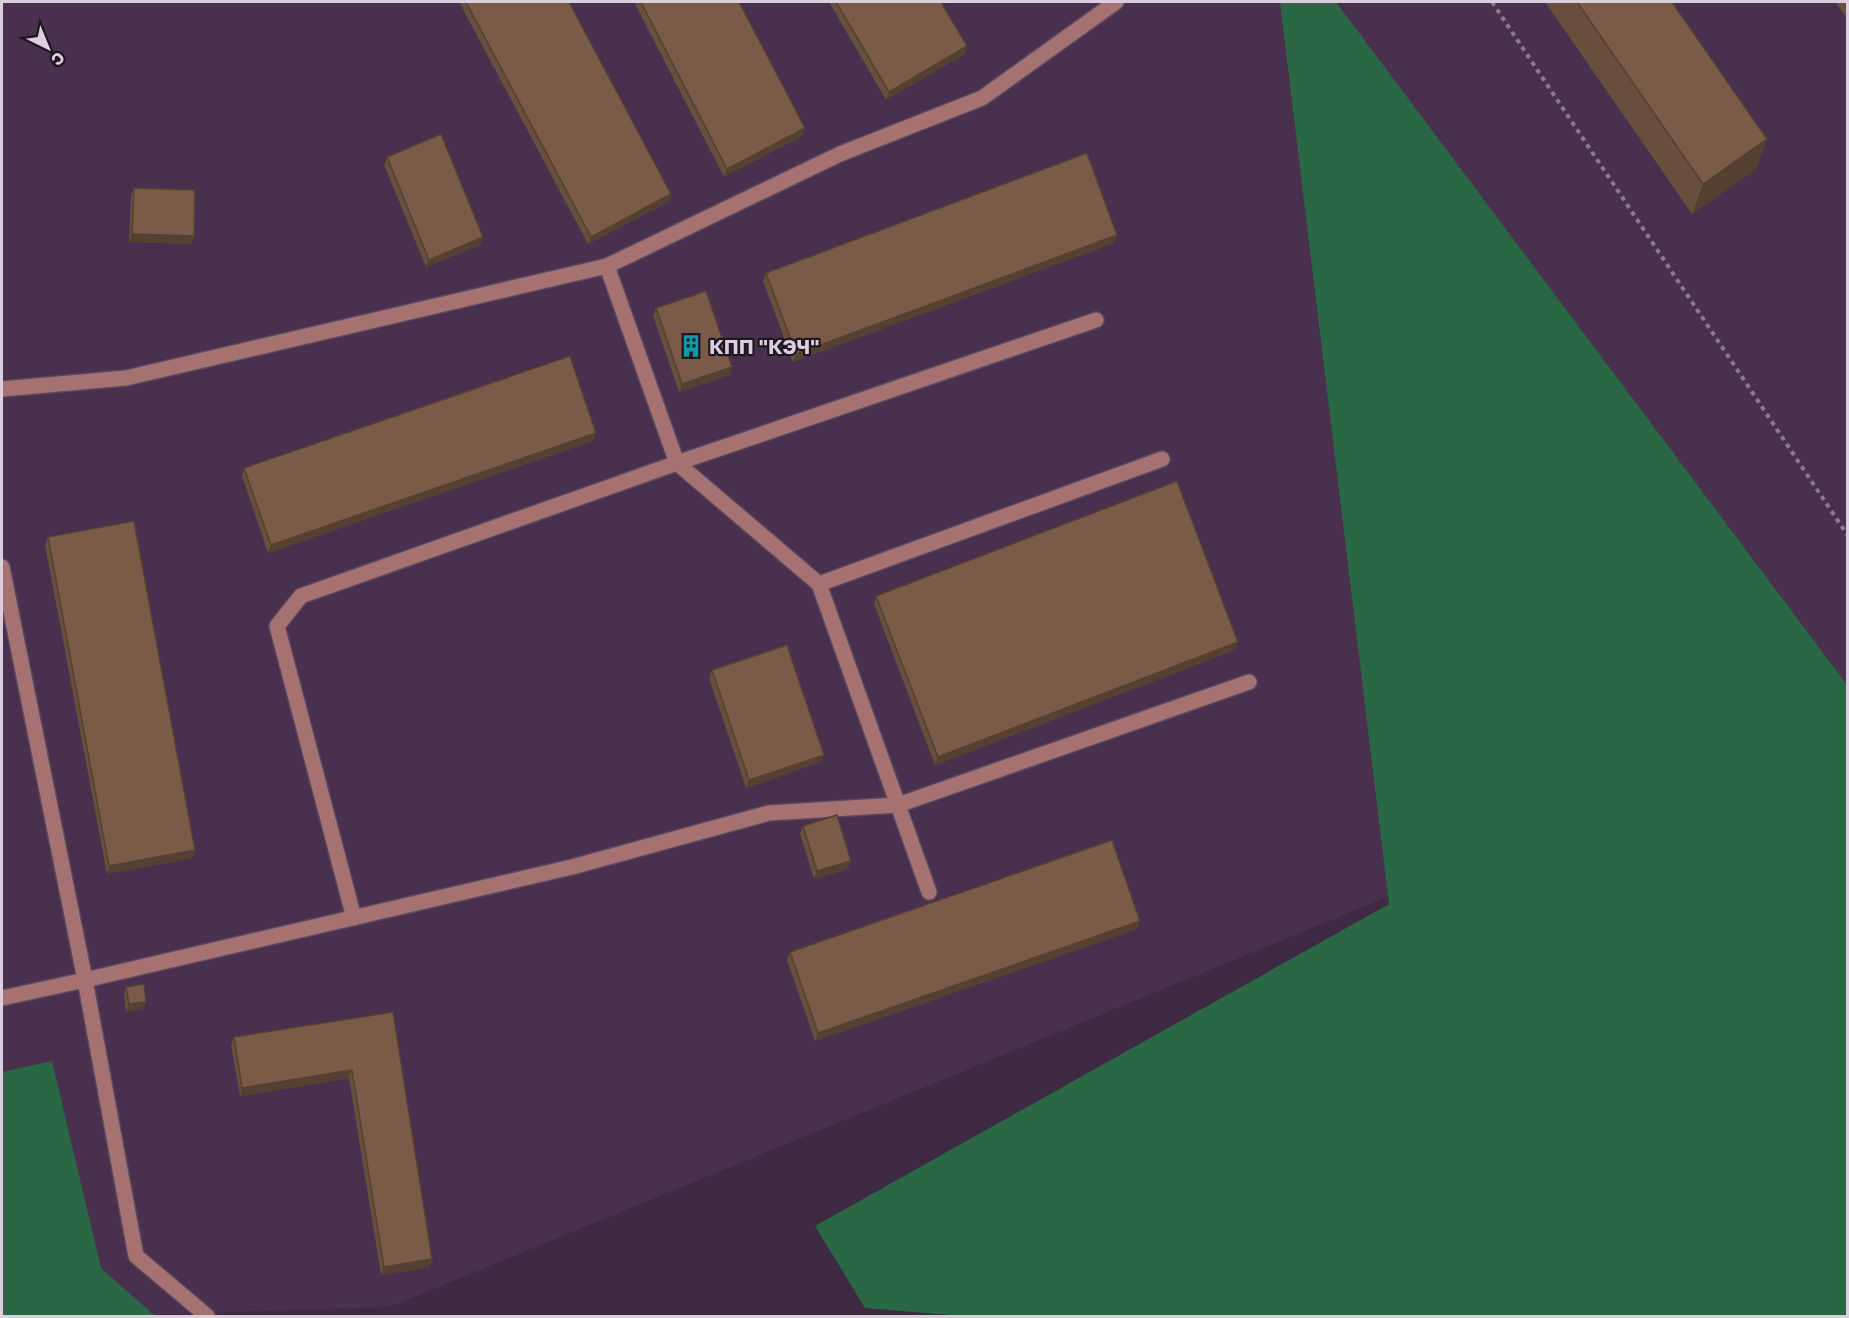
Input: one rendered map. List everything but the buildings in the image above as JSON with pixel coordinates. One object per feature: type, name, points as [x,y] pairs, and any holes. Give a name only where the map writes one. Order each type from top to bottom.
[{"type":"lane","points":[[2,389],[126,378],[607,266],[840,154],[982,98],[1116,2]]},
{"type":"lane","points":[[607,266],[677,463],[819,584],[929,892]]},
{"type":"lane","points":[[354,918],[277,626],[301,596],[677,463],[1096,320]]},
{"type":"lane","points":[[819,584],[1162,459]]},
{"type":"lane","points":[[2,567],[85,980],[136,1256],[207,1317]]},
{"type":"lane","points":[[2,998],[572,867],[769,813],[898,805],[1249,682]]},
{"type":"path","points":[[1492,2],[1848,536]]},
{"type":"shaded area","points":[[2,2],[1847,2],[1847,708],[390,1307],[113,1316],[2,1316]]},
{"type":"green space","points":[[1280,2],[1336,2],[1847,685],[1847,1316],[963,1316],[865,1308],[815,1226],[1389,904]]},
{"type":"green space","points":[[52,1061],[101,1268],[155,1316],[2,1316],[2,1072]]},
{"type":"place","name":"КПП \"КЭЧ\"","points":[[691,346]]}]
